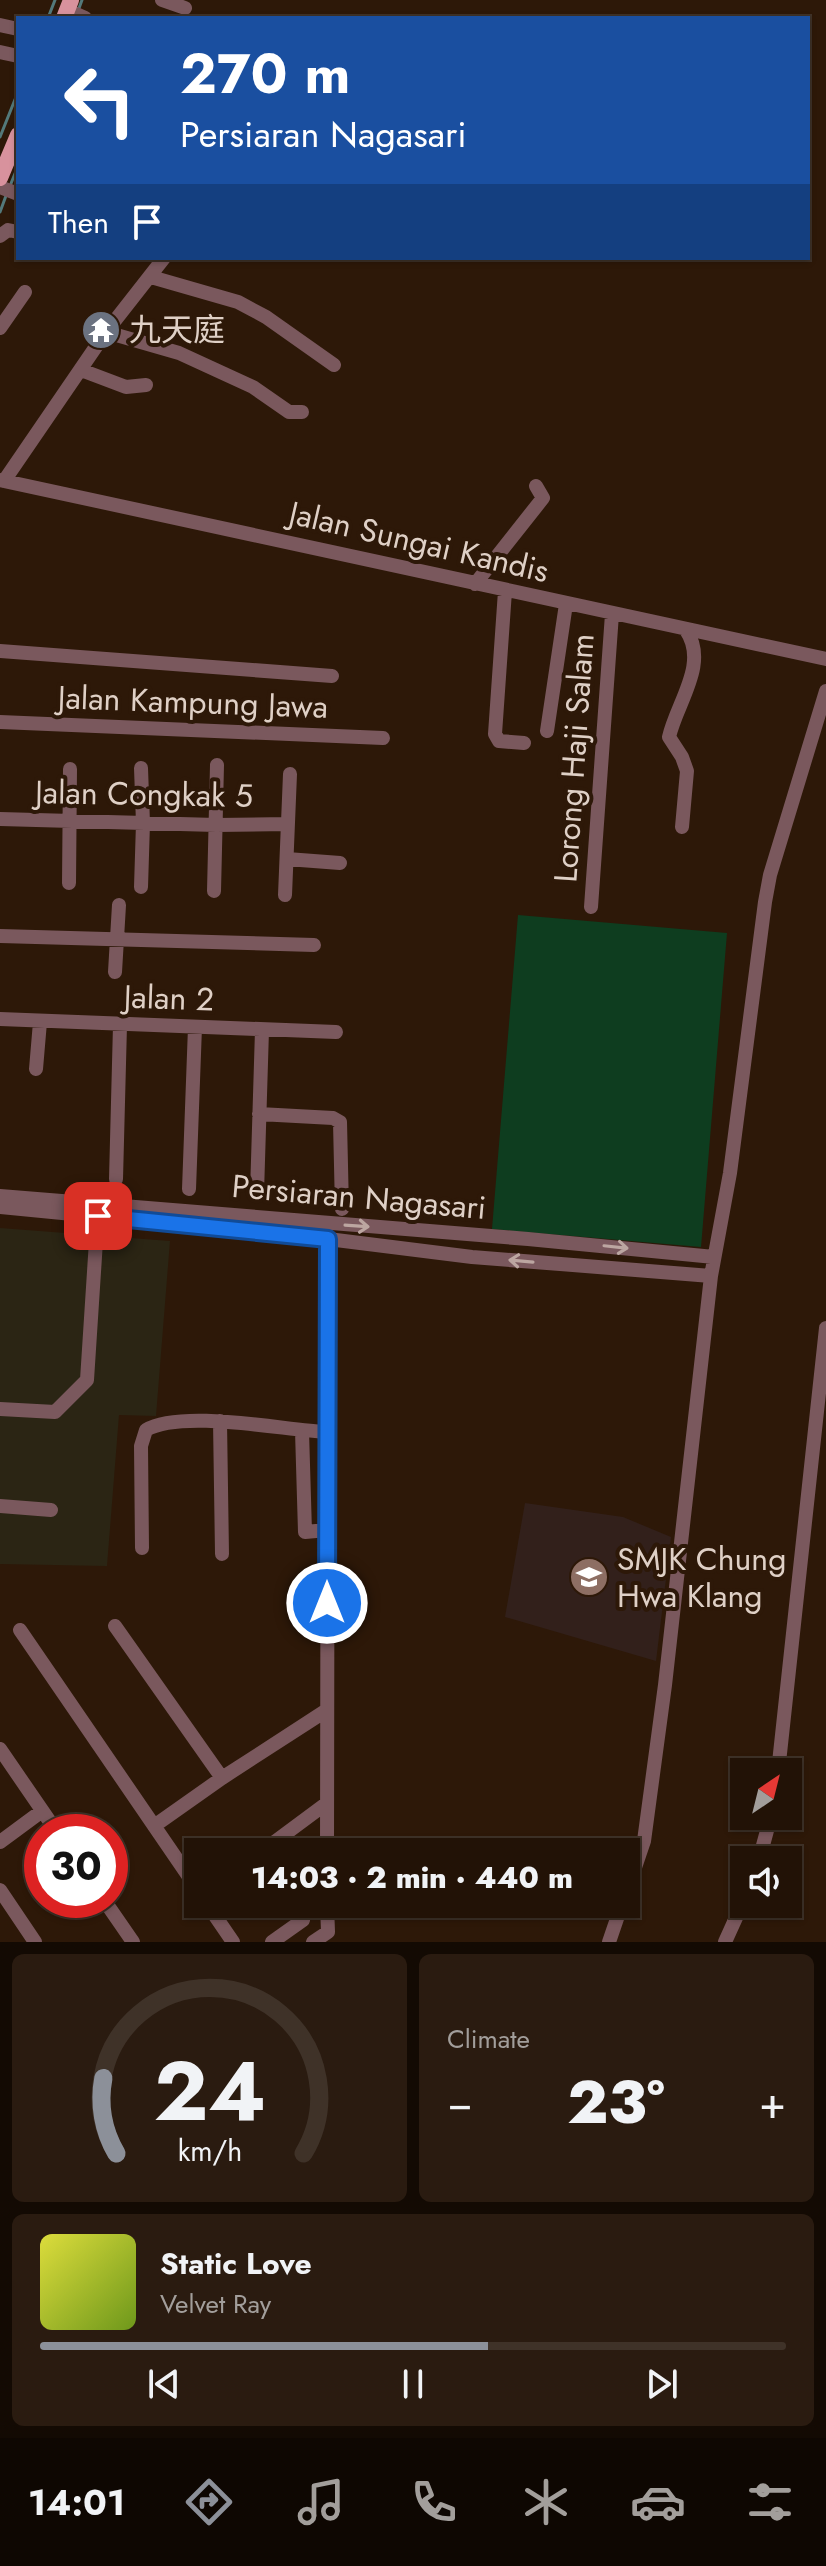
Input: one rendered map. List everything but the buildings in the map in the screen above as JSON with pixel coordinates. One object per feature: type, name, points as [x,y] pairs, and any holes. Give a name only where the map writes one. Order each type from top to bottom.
[{"type":"main road","points":[[7,188],[16,145]]},
{"type":"street","points":[[162,0],[185,8]]},
{"type":"street","points":[[2,480],[106,332],[163,260]]},
{"type":"street","points":[[151,277],[238,302],[266,317],[334,365]]},
{"type":"street","points":[[0,328],[25,292]]},
{"type":"street","points":[[106,332],[179,353],[253,387],[289,412],[302,412]]},
{"type":"street","points":[[81,370],[126,387],[146,385]]},
{"type":"street","name":"Jalan Sungai Kandis","points":[[2,480],[826,659]]},
{"type":"street","points":[[475,584],[543,498],[536,486]]},
{"type":"street","points":[[505,591],[495,734],[499,741],[524,743]]},
{"type":"street","points":[[547,731],[566,604]]},
{"type":"street","name":"Lorong Haji Salam","points":[[591,907],[612,614]]},
{"type":"street","points":[[682,827],[687,771],[669,737],[691,681],[695,643],[686,630]]},
{"type":"street","points":[[0,651],[332,676]]},
{"type":"street","points":[[640,1853],[665,1685],[711,1276],[730,1173],[762,917],[770,875],[826,691]]},
{"type":"street","name":"Jalan Kampung Jawa","points":[[0,722],[383,738]]},
{"type":"street","points":[[214,891],[217,765]]},
{"type":"street","points":[[141,768],[141,887]]},
{"type":"street","points":[[69,883],[70,769]]},
{"type":"street","points":[[285,895],[290,774]]},
{"type":"street","name":"Jalan Congkak 5","points":[[0,819],[288,824]]},
{"type":"street","points":[[287,859],[340,863]]},
{"type":"street","points":[[115,972],[119,905]]},
{"type":"street","points":[[0,936],[314,945]]},
{"type":"street","name":"Jalan 2","points":[[0,1019],[336,1032]]},
{"type":"street","points":[[36,1069],[40,1022]]},
{"type":"street","points":[[116,1179],[120,1025]]},
{"type":"street","points":[[189,1189],[195,1027]]},
{"type":"street","points":[[257,1193],[262,1030]]},
{"type":"street","points":[[259,1114],[333,1118],[340,1122],[342,1209]]},
{"type":"street","name":"Persiaran Nagasari","points":[[0,1196],[472,1257],[711,1276]]},
{"type":"street","name":"Persiaran Nagasari","points":[[0,1207],[326,1224],[714,1257]]},
{"type":"street","points":[[0,1409],[55,1412],[87,1380],[98,1210]]},
{"type":"street","points":[[327,1838],[328,1239]]},
{"type":"street","points":[[685,1254],[698,1264],[696,1270],[686,1274]]},
{"type":"street","points":[[780,1758],[826,1328]]},
{"type":"street","points":[[142,1548],[141,1446],[146,1430],[159,1423],[220,1421],[327,1432]]},
{"type":"street","points":[[220,1421],[222,1554]]},
{"type":"street","points":[[302,1431],[305,1532],[327,1530]]},
{"type":"street","points":[[0,1506],[51,1510]]},
{"type":"street","points":[[115,1626],[222,1778]]},
{"type":"street","points":[[20,1630],[184,1870]]},
{"type":"street","points":[[154,1826],[327,1710]]},
{"type":"street","points":[[0,1749],[44,1814]]},
{"type":"street","points":[[280,1838],[327,1803]]},
{"type":"street","points":[[0,1842],[42,1811]]},
{"type":"street","points":[[0,1890],[35,1942]]},
{"type":"street","points":[[116,1918],[133,1942]]},
{"type":"street","points":[[217,1918],[233,1942]]},
{"type":"street","points":[[313,1942],[328,1932],[328,1918]]},
{"type":"street","points":[[609,1942],[617,1918]]},
{"type":"street","points":[[725,1942],[736,1918]]},
{"type":"street","points":[[272,1942],[303,1920]]},
{"type":"shaded area","points":[[0,1228],[170,1241],[156,1416],[119,1415],[107,1566],[0,1564]]},
{"type":"shaded area","name":"SMJK Chung Hwa Klang","points":[[525,1503],[623,1517],[671,1537],[656,1661],[505,1617]]},
{"type":"green space","points":[[518,915],[727,933],[701,1247],[492,1229]]},
{"type":"waterway","points":[[49,16],[55,0]]},
{"type":"waterway","points":[[78,11],[82,0]]},
{"type":"waterway","points":[[0,137],[16,97]]},
{"type":"waterway","points":[[10,186],[16,171]]},
{"type":"waterway","points":[[0,212],[7,193]]},
{"type":"place","name":"九天庭","points":[[101,330]]},
{"type":"place","name":"SMJK Chung Hwa Klang","points":[[589,1577]]},
{"type":"route","points":[[98,1216],[328,1239],[327,1603]]}]
